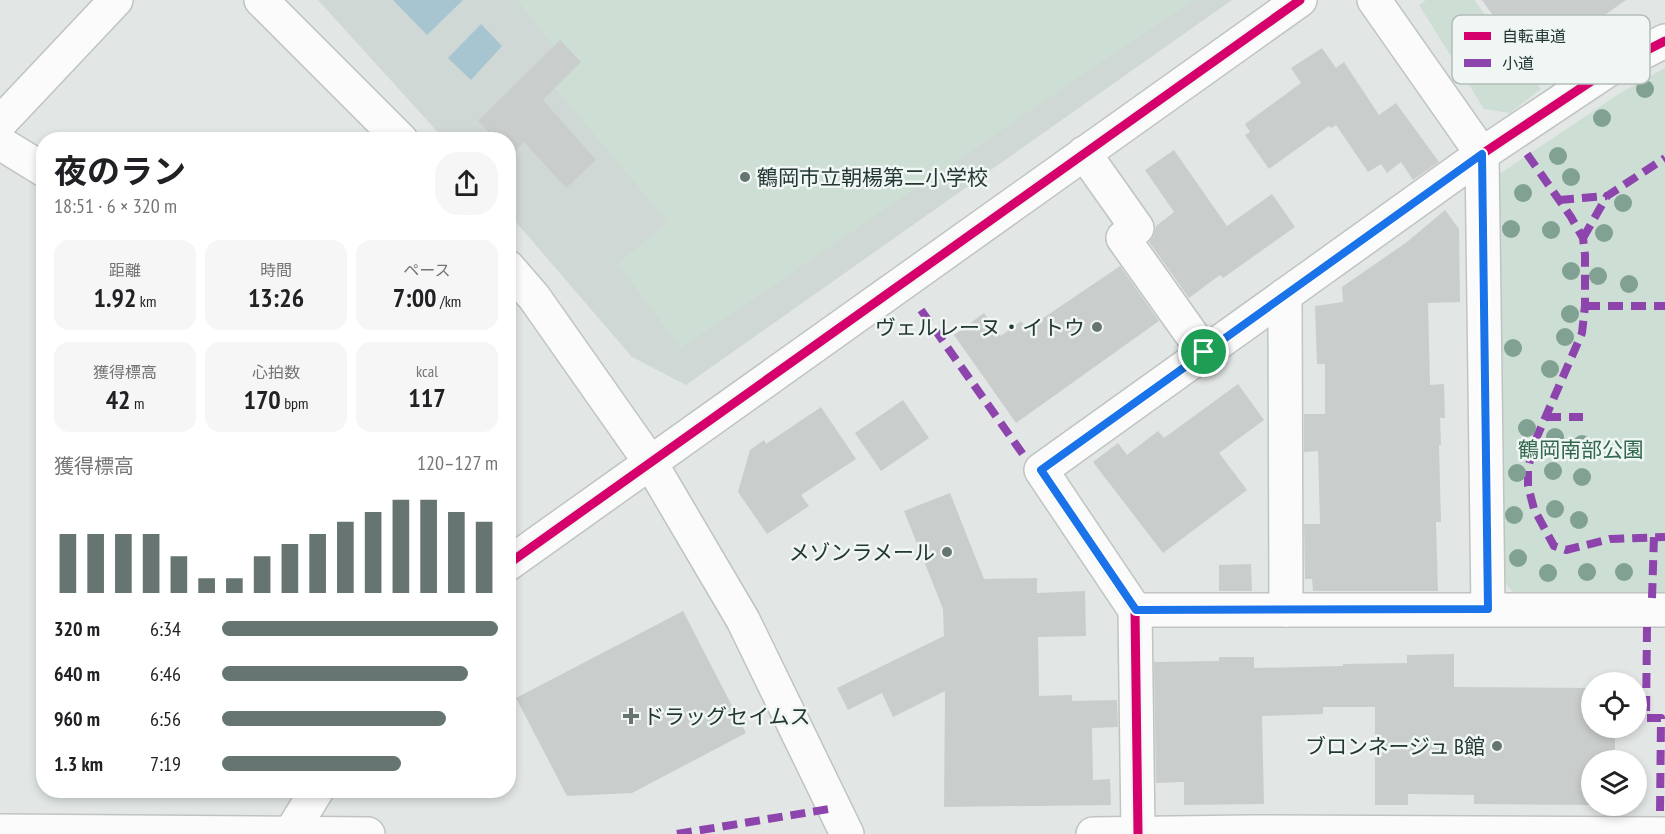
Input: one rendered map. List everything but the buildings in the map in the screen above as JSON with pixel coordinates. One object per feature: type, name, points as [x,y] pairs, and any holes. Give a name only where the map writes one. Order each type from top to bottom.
[{"type":"street","points":[[0,123],[116,0]]},
{"type":"street","points":[[261,0],[394,132]]},
{"type":"street","points":[[516,558],[1299,0]]},
{"type":"street","points":[[1374,0],[1482,154],[1488,609]]},
{"type":"street","points":[[1650,49],[1665,41]]},
{"type":"street","points":[[1138,833],[1136,610],[1041,470],[1482,154],[1587,84]]},
{"type":"street","points":[[0,143],[36,165]]},
{"type":"street","points":[[1084,153],[1137,228],[1123,238],[1204,352]]},
{"type":"street","points":[[516,276],[534,297],[650,462],[743,620],[847,834]]},
{"type":"street","points":[[1285,295],[1286,610]]},
{"type":"street","points":[[1136,610],[1665,610]]},
{"type":"street","points":[[291,833],[312,798]]},
{"type":"street","points":[[0,831],[368,834]]},
{"type":"street","points":[[1093,834],[1665,834]]},
{"type":"shaded area","name":"鶴岡市立朝楊第二小学校","points":[[318,0],[1232,0],[686,385],[632,357],[516,222],[516,132],[438,132]]},
{"type":"green space","name":"鶴岡市立朝楊第二小学校","points":[[517,0],[1193,0],[681,348],[618,264],[668,222],[555,88],[581,62],[560,40],[554,46]]},
{"type":"green space","points":[[1426,0],[1474,0],[1485,15],[1452,15],[1452,58],[1419,5]]},
{"type":"green space","name":"鶴岡南部公園","points":[[1665,68],[1665,598],[1518,598],[1497,574],[1495,177],[1620,93],[1636,84],[1650,84],[1650,76]]},
{"type":"green space","points":[[1468,84],[1537,84],[1541,89],[1510,113],[1484,109]]},
{"type":"water","points":[[393,0],[463,0],[427,35]]},
{"type":"water","points":[[481,24],[502,46],[471,80],[448,58]]},
{"type":"marked path","points":[[1527,154],[1571,217],[1583,238],[1585,255],[1585,306],[1582,333],[1536,439],[1528,468],[1528,486],[1534,509],[1554,546],[1566,550],[1610,539],[1665,537]]},
{"type":"marked path","points":[[1583,238],[1607,196],[1665,158]]},
{"type":"marked path","points":[[1559,200],[1607,196]]},
{"type":"marked path","points":[[1585,306],[1665,306]]},
{"type":"marked path","points":[[921,310],[1027,460]]},
{"type":"marked path","points":[[1546,417],[1583,417]]},
{"type":"marked path","points":[[1652,598],[1654,536]]},
{"type":"marked path","points":[[1647,627],[1646,718],[1661,718],[1660,814]]},
{"type":"marked path","points":[[677,834],[835,808]]},
{"type":"cycle path","points":[[516,558],[1300,0]]},
{"type":"cycle path","points":[[1650,49],[1665,41]]},
{"type":"cycle path","points":[[1138,833],[1135,610],[1041,470],[1482,154],[1587,84]]},
{"type":"place","name":"鶴岡市立朝楊第二小学校","points":[[745,177]]},
{"type":"place","name":"ヴェルレーヌ・イトウ","points":[[1097,327]]},
{"type":"place","name":"メゾンラメール","points":[[947,552]]},
{"type":"place","name":"ドラッグセイムス","points":[[631,716]]},
{"type":"place","name":"ブロンネージュ B館","points":[[1497,746]]},
{"type":"route","points":[[1482,154],[1488,609],[1136,610],[1041,470],[1204,352],[1482,154]]}]
